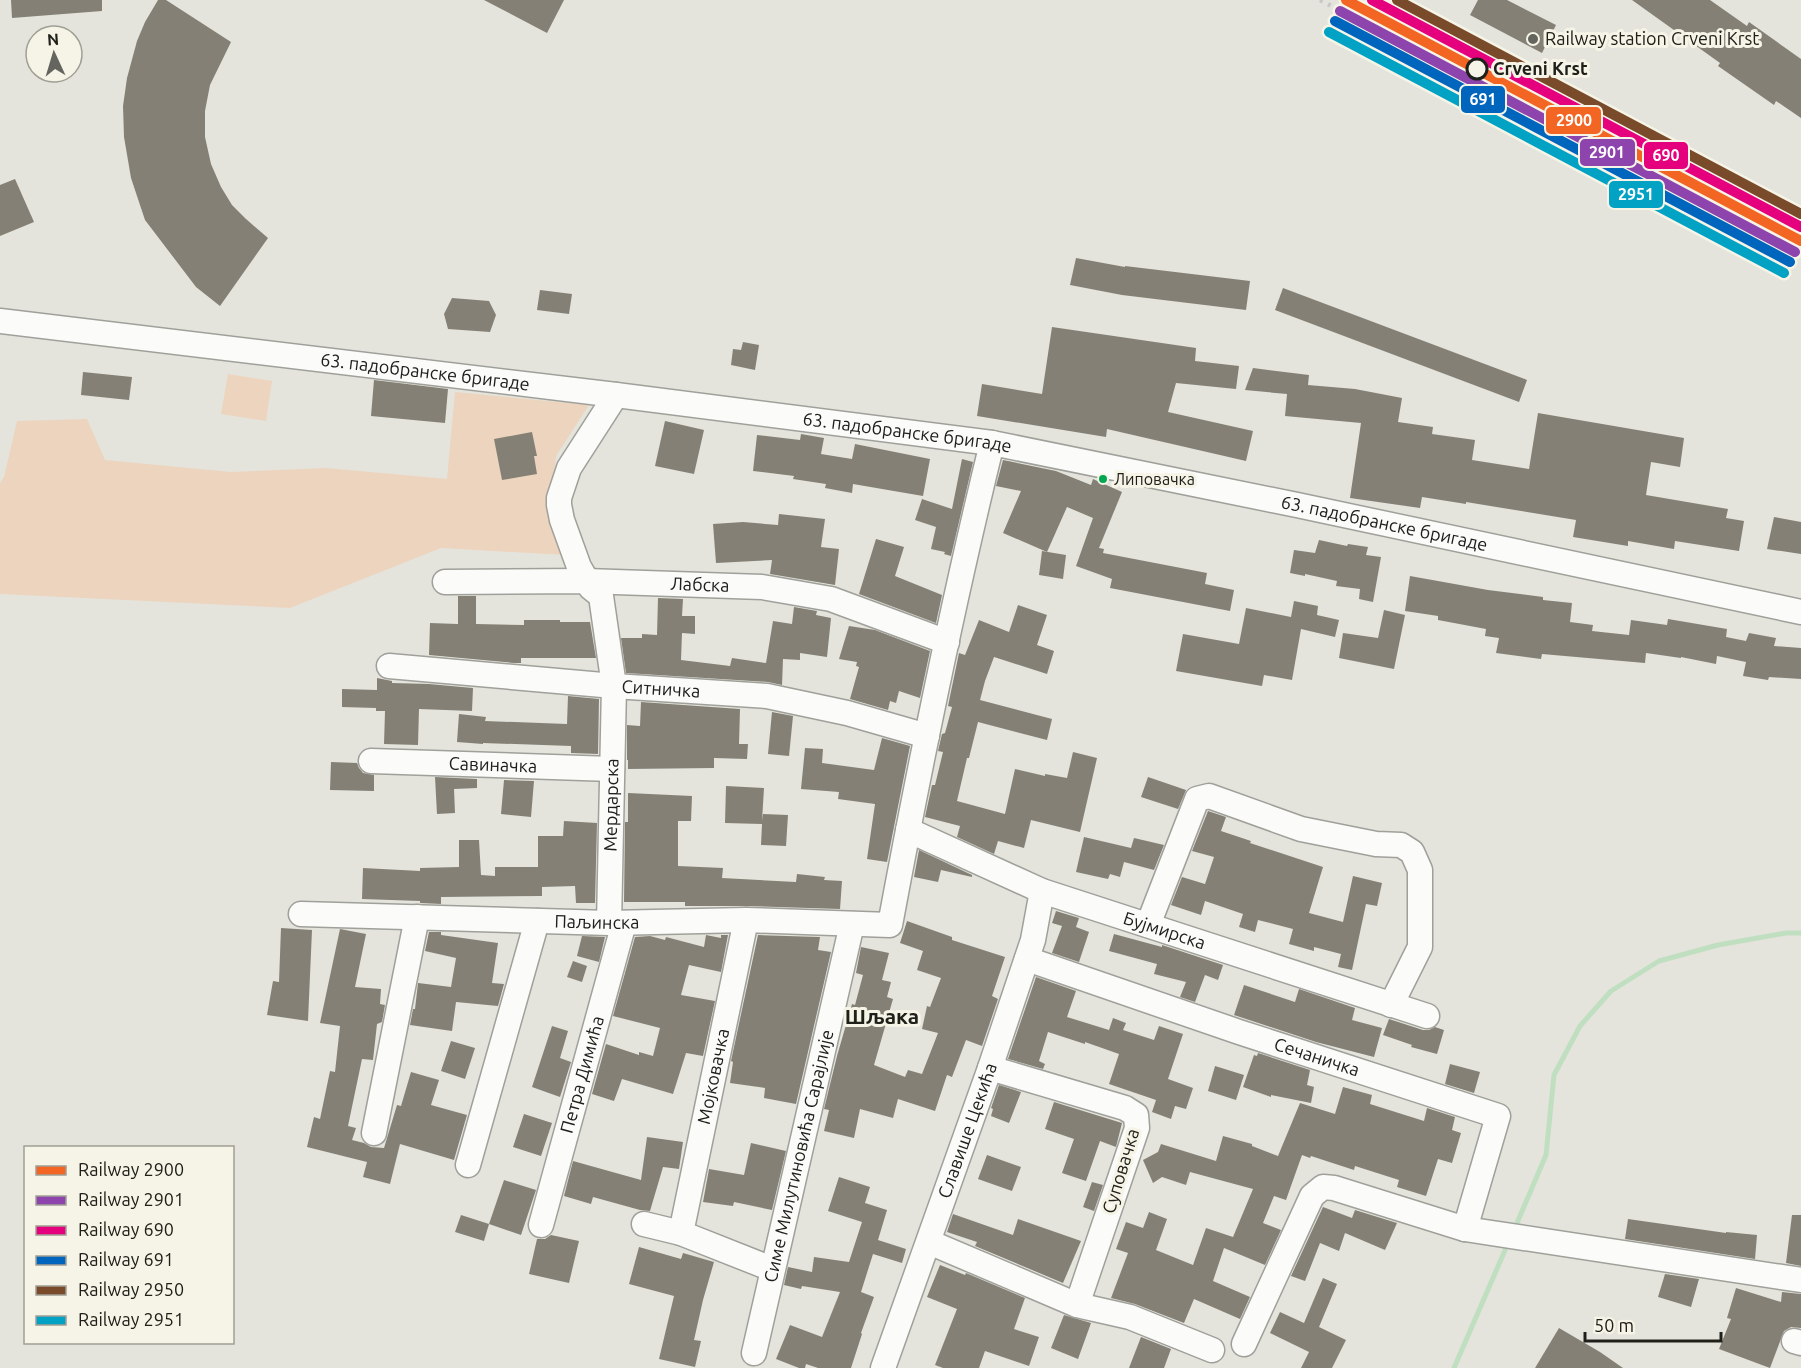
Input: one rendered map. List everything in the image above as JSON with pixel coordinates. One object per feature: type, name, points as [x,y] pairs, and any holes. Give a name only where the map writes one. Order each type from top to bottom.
[{"type":"street","name":"63. падобранске бригаде","points":[[0,321],[992,443],[1801,612]]},
{"type":"street","name":"Мердарска","points":[[616,395],[569,468],[559,498],[560,512],[568,540],[579,567],[591,588],[601,596],[614,686],[612,769],[617,923]]},
{"type":"street","points":[[908,830],[992,443]]},
{"type":"street","name":"Лабска","points":[[445,582],[586,581],[762,587],[831,599],[947,642]]},
{"type":"street","name":"Ситничка","points":[[389,666],[614,686],[766,696],[847,713],[927,736]]},
{"type":"street","name":"Савиначка","points":[[371,761],[612,769]]},
{"type":"street","points":[[1148,925],[1197,799],[1209,796],[1301,829],[1376,844],[1401,845],[1412,852],[1420,870],[1420,947],[1391,1005]]},
{"type":"street","name":"Бујмирска","points":[[908,830],[1042,891],[1427,1016]]},
{"type":"street","name":"Паљинска","points":[[301,914],[617,923],[746,920],[890,925],[908,830]]},
{"type":"street","name":"Славише Цекића","points":[[883,1368],[1027,959],[1042,891]]},
{"type":"street","points":[[374,1133],[417,917]]},
{"type":"street","name":"Мојковачка","points":[[681,1233],[746,920]]},
{"type":"street","points":[[468,1165],[537,921]]},
{"type":"street","name":"Петра Димића","points":[[541,1225],[617,923]]},
{"type":"street","name":"Симе Милутиновића Сарајлије","points":[[754,1353],[852,924]]},
{"type":"street","name":"Сечаничка","points":[[1027,959],[1239,1032],[1498,1116],[1465,1229]]},
{"type":"street","name":"Суповачка","points":[[990,1068],[1125,1108],[1136,1115],[1137,1128],[1077,1305]]},
{"type":"street","points":[[1244,1344],[1312,1196],[1323,1187],[1334,1188],[1465,1229],[1801,1280]]},
{"type":"street","points":[[644,1224],[681,1233],[772,1269]]},
{"type":"street","points":[[929,1242],[1077,1305],[1130,1317],[1212,1350]]},
{"type":"shaded area","points":[[228,374],[272,381],[266,421],[221,414]]},
{"type":"shaded area","points":[[455,392],[589,405],[556,456],[549,523],[565,555],[441,548],[290,608],[0,594],[0,483],[4,477],[17,421],[87,419],[105,460],[231,472],[326,468],[447,479]]},
{"type":"building","points":[[11,0],[102,0],[102,11],[12,18]]},
{"type":"building","points":[[158,0],[166,0],[231,42],[210,85],[205,111],[205,137],[211,164],[232,205],[268,238],[220,306],[196,287],[145,220],[131,178],[124,137],[123,106],[127,78],[137,41]]},
{"type":"building","points":[[484,0],[564,0],[547,33]]},
{"type":"building","name":"Railway station Crveni Krst","points":[[1478,0],[1507,0],[1556,25],[1542,53],[1470,15]]},
{"type":"building","points":[[1632,0],[1710,0],[1747,26],[1749,22],[1801,59],[1801,118],[1776,101],[1774,105],[1718,66],[1720,63]]},
{"type":"building","points":[[15,179],[34,222],[0,236],[0,185]]},
{"type":"building","points":[[1076,258],[1125,267],[1250,281],[1246,310],[1122,295],[1070,285]]},
{"type":"building","points":[[1283,288],[1527,380],[1519,402],[1275,310]]},
{"type":"building","points":[[540,290],[572,294],[569,314],[537,310]]},
{"type":"building","points":[[452,298],[489,301],[496,315],[490,332],[448,329],[444,314]]},
{"type":"building","points":[[1052,327],[1196,348],[1195,361],[1239,366],[1236,389],[1176,383],[1168,412],[1253,431],[1246,461],[1107,429],[1106,437],[977,416],[982,384],[1042,394]]},
{"type":"building","points":[[743,342],[759,345],[755,370],[731,365],[733,349],[741,350]]},
{"type":"building","points":[[1253,368],[1309,375],[1308,385],[1355,389],[1402,398],[1398,422],[1433,427],[1432,434],[1475,440],[1472,460],[1529,469],[1538,413],[1684,438],[1680,467],[1651,462],[1646,495],[1728,509],[1726,518],[1744,521],[1739,551],[1675,541],[1674,549],[1628,541],[1628,546],[1573,537],[1576,520],[1466,502],[1466,504],[1422,497],[1420,508],[1350,498],[1361,423],[1285,416],[1287,394],[1245,390]]},
{"type":"building","points":[[83,372],[132,377],[129,400],[81,395]]},
{"type":"building","points":[[374,380],[448,389],[445,423],[371,416]]},
{"type":"building","points":[[665,421],[704,430],[694,474],[655,466]]},
{"type":"building","points":[[532,432],[537,456],[534,456],[537,474],[502,480],[494,439]]},
{"type":"building","points":[[801,434],[824,438],[821,454],[852,459],[855,444],[930,459],[923,496],[853,484],[852,493],[825,488],[826,484],[793,479],[794,476],[753,471],[757,435],[800,440]]},
{"type":"building","points":[[962,459],[973,462],[951,556],[931,549],[936,527],[915,520],[922,499],[952,509]]},
{"type":"building","points":[[1003,460],[1056,471],[1091,485],[1093,479],[1122,492],[1099,548],[1104,549],[1103,553],[1207,573],[1205,584],[1234,590],[1230,611],[1110,588],[1112,579],[1076,566],[1093,518],[1067,507],[1047,552],[1003,533],[1021,491],[996,486]]},
{"type":"building","points":[[779,514],[825,519],[821,547],[839,549],[835,585],[770,574],[772,560],[716,563],[713,524],[743,522],[778,525]]},
{"type":"building","points":[[1774,517],[1801,522],[1801,554],[1767,549]]},
{"type":"building","points":[[876,539],[904,547],[895,576],[942,595],[936,623],[859,594]]},
{"type":"building","points":[[1319,540],[1347,546],[1348,544],[1368,547],[1366,555],[1381,557],[1373,602],[1359,599],[1360,589],[1336,586],[1337,581],[1290,573],[1294,550],[1315,553]]},
{"type":"building","points":[[1042,551],[1066,555],[1063,579],[1039,575]]},
{"type":"building","points":[[1410,576],[1543,597],[1543,600],[1572,603],[1570,622],[1593,625],[1592,631],[1629,635],[1631,620],[1667,625],[1668,619],[1727,629],[1726,637],[1746,641],[1749,633],[1776,638],[1774,646],[1801,648],[1801,679],[1769,677],[1768,680],[1743,676],[1746,662],[1717,656],[1716,664],[1646,653],[1645,663],[1542,654],[1541,659],[1496,653],[1499,638],[1485,636],[1486,629],[1438,620],[1438,616],[1405,611]]},
{"type":"building","points":[[458,596],[476,596],[476,624],[524,625],[524,620],[590,622],[596,658],[521,658],[521,663],[514,663],[429,655],[430,623],[458,624]]},
{"type":"building","points":[[658,598],[683,599],[682,616],[695,616],[695,634],[682,633],[681,660],[730,666],[732,658],[766,663],[773,621],[792,624],[794,607],[817,611],[816,615],[831,618],[827,657],[800,653],[800,660],[783,659],[782,685],[768,682],[626,673],[621,638],[642,638],[642,634],[657,635]]},
{"type":"building","points":[[1294,601],[1318,606],[1317,615],[1339,620],[1335,637],[1301,629],[1292,680],[1264,675],[1262,686],[1176,671],[1183,634],[1239,644],[1246,608],[1291,617]]},
{"type":"building","points":[[1018,605],[1047,615],[1037,645],[1054,651],[1047,674],[994,657],[980,700],[1052,719],[1047,740],[978,722],[957,801],[1005,814],[1015,769],[1067,778],[1073,752],[1097,758],[1080,832],[1031,820],[1024,848],[998,841],[994,854],[957,837],[960,826],[925,817],[943,752],[938,751],[952,707],[948,706],[959,653],[965,655],[979,620],[1009,632]]},
{"type":"building","points":[[1384,610],[1405,615],[1394,669],[1339,658],[1343,633],[1378,638]]},
{"type":"building","points":[[849,626],[875,630],[930,651],[920,698],[899,691],[896,703],[890,701],[888,710],[850,699],[859,667],[856,666],[857,662],[839,659]]},
{"type":"building","points":[[377,678],[392,681],[392,683],[473,688],[472,711],[419,709],[418,745],[384,744],[385,711],[376,711],[376,708],[342,707],[342,689],[377,690]]},
{"type":"building","points":[[568,696],[599,699],[598,754],[571,753],[571,746],[457,742],[459,714],[486,717],[485,721],[567,724]]},
{"type":"building","points":[[641,702],[740,709],[739,744],[748,744],[747,759],[714,758],[714,768],[628,769],[627,725],[640,726]]},
{"type":"building","points":[[772,712],[793,716],[789,756],[768,754]]},
{"type":"building","points":[[882,738],[910,746],[887,862],[867,859],[875,804],[838,799],[839,792],[801,789],[805,748],[823,749],[822,763],[874,770]]},
{"type":"building","points":[[331,762],[357,763],[363,773],[374,775],[374,791],[330,790]]},
{"type":"building","points":[[435,777],[477,779],[477,788],[454,789],[455,813],[437,814]]},
{"type":"building","points":[[1148,777],[1186,790],[1178,809],[1141,797]]},
{"type":"building","points":[[504,780],[534,781],[531,817],[501,814]]},
{"type":"building","points":[[726,786],[764,788],[762,821],[763,814],[788,815],[786,846],[761,845],[762,824],[725,823]]},
{"type":"building","points":[[628,793],[692,796],[691,821],[678,821],[678,866],[723,868],[722,878],[796,882],[797,874],[842,881],[840,909],[685,906],[685,902],[624,902],[625,822],[628,822]]},
{"type":"building","points":[[1208,811],[1226,817],[1221,831],[1323,867],[1309,913],[1343,922],[1353,876],[1382,883],[1377,906],[1366,904],[1352,970],[1338,967],[1341,954],[1314,947],[1314,951],[1289,944],[1293,929],[1258,920],[1255,932],[1239,927],[1243,914],[1205,901],[1201,915],[1171,905],[1182,877],[1205,884],[1214,857],[1192,851]]},
{"type":"building","points":[[564,821],[597,823],[595,903],[576,903],[575,886],[542,887],[542,896],[441,897],[441,904],[362,899],[363,868],[420,871],[420,868],[459,867],[459,840],[479,840],[481,875],[495,876],[495,867],[538,867],[538,836],[563,836]]},
{"type":"building","points":[[1084,837],[1131,848],[1134,838],[1164,845],[1154,870],[1124,862],[1120,877],[1110,874],[1108,879],[1076,872]]},
{"type":"building","points":[[919,850],[972,877],[941,870],[938,882],[914,877]]},
{"type":"building","points":[[1056,911],[1079,918],[1076,927],[1089,932],[1079,962],[1052,953],[1062,926],[1052,923]]},
{"type":"building","points":[[907,921],[952,937],[952,940],[1005,957],[992,996],[998,999],[982,1046],[966,1040],[952,1077],[947,1075],[935,1111],[898,1099],[893,1118],[860,1109],[854,1138],[824,1131],[829,1110],[824,1109],[837,1056],[863,975],[856,973],[861,947],[889,953],[882,980],[891,982],[887,997],[893,999],[874,1065],[905,1077],[908,1070],[922,1074],[938,1033],[922,1029],[927,1006],[930,1007],[941,978],[917,970],[923,951],[900,943]]},
{"type":"building","points":[[281,928],[312,930],[308,1021],[267,1015],[273,981],[279,982]]},
{"type":"building","points":[[340,929],[366,934],[355,987],[381,989],[380,1004],[385,1005],[382,1022],[377,1024],[373,1060],[362,1059],[348,1126],[356,1128],[352,1140],[371,1147],[384,1148],[397,1105],[401,1106],[411,1072],[439,1080],[431,1105],[467,1115],[454,1160],[400,1144],[390,1184],[363,1177],[367,1162],[307,1147],[314,1117],[320,1119],[330,1071],[335,1072],[340,1026],[320,1023]]},
{"type":"building","points":[[429,932],[441,932],[441,935],[498,943],[492,983],[504,984],[498,1006],[456,1002],[452,1031],[410,1025],[413,1009],[415,1009],[418,983],[451,987],[456,958],[425,951]]},
{"type":"building","points":[[1114,934],[1162,947],[1162,945],[1223,965],[1218,980],[1205,975],[1195,1002],[1180,997],[1186,982],[1154,974],[1157,964],[1109,951]]},
{"type":"building","points":[[706,935],[721,938],[721,935],[728,935],[721,972],[689,965],[681,995],[715,1001],[703,1056],[686,1053],[673,1094],[622,1079],[614,1101],[592,1094],[606,1044],[639,1055],[639,1052],[653,1056],[660,1028],[613,1016],[635,937],[650,936],[665,940],[666,937],[704,947]]},
{"type":"building","points":[[758,935],[820,937],[818,950],[831,952],[796,1104],[764,1098],[765,1088],[730,1083],[733,1062],[731,1061]]},
{"type":"building","points":[[582,936],[605,937],[599,962],[577,956]]},
{"type":"building","points":[[573,961],[587,966],[582,982],[567,977]]},
{"type":"building","points":[[1036,977],[1076,991],[1067,1017],[1109,1030],[1113,1018],[1126,1023],[1123,1030],[1154,1040],[1159,1026],[1183,1034],[1168,1079],[1193,1088],[1186,1109],[1175,1106],[1171,1119],[1152,1112],[1156,1100],[1109,1084],[1119,1054],[1085,1042],[1085,1044],[1048,1032],[1039,1061],[1045,1064],[1043,1069],[1008,1059]]},
{"type":"building","points":[[1244,985],[1295,1002],[1299,989],[1355,1008],[1352,1020],[1382,1028],[1374,1057],[1316,1042],[1234,1015]]},
{"type":"building","points":[[1389,1019],[1423,1030],[1435,1027],[1444,1030],[1437,1054],[1411,1047],[1412,1045],[1383,1035]]},
{"type":"building","points":[[552,1026],[568,1031],[560,1058],[571,1062],[560,1097],[532,1087]]},
{"type":"building","points":[[451,1041],[475,1048],[465,1079],[441,1071]]},
{"type":"building","points":[[1258,1053],[1310,1070],[1307,1085],[1314,1087],[1311,1103],[1271,1095],[1271,1097],[1243,1087],[1254,1055],[1257,1056]]},
{"type":"building","points":[[1450,1064],[1480,1072],[1474,1093],[1445,1084]]},
{"type":"building","points":[[1215,1066],[1244,1075],[1236,1100],[1208,1091]]},
{"type":"building","points":[[999,1085],[1021,1092],[1009,1123],[991,1116],[993,1109],[991,1108]]},
{"type":"building","points":[[1343,1087],[1372,1095],[1370,1104],[1424,1121],[1427,1108],[1455,1117],[1452,1130],[1461,1133],[1452,1163],[1438,1159],[1426,1196],[1397,1187],[1399,1180],[1355,1166],[1354,1170],[1302,1155],[1286,1200],[1274,1196],[1263,1223],[1281,1230],[1265,1265],[1224,1248],[1213,1281],[1250,1297],[1240,1319],[1194,1299],[1184,1323],[1135,1304],[1111,1298],[1128,1253],[1116,1249],[1126,1222],[1143,1228],[1149,1212],[1167,1219],[1156,1250],[1193,1265],[1206,1228],[1233,1237],[1253,1189],[1190,1172],[1186,1185],[1162,1177],[1153,1183],[1143,1160],[1158,1152],[1161,1144],[1216,1161],[1223,1136],[1252,1144],[1252,1146],[1278,1156],[1300,1103],[1335,1114]]},
{"type":"building","points":[[1054,1102],[1122,1123],[1116,1147],[1100,1141],[1086,1181],[1062,1173],[1074,1139],[1045,1129]]},
{"type":"building","points":[[524,1114],[552,1123],[541,1156],[513,1147]]},
{"type":"building","points":[[647,1137],[683,1142],[679,1169],[663,1167],[650,1211],[593,1197],[591,1204],[564,1196],[573,1161],[641,1180]]},
{"type":"building","points":[[751,1143],[786,1151],[772,1210],[734,1202],[733,1206],[703,1202],[709,1169],[744,1175]]},
{"type":"building","points":[[987,1155],[1021,1167],[1012,1191],[978,1179]]},
{"type":"building","points":[[839,1177],[870,1187],[865,1203],[887,1210],[878,1240],[906,1249],[902,1263],[873,1254],[861,1292],[874,1297],[851,1368],[818,1368],[806,1364],[805,1368],[799,1368],[776,1359],[790,1325],[822,1337],[840,1292],[802,1286],[801,1289],[784,1285],[788,1267],[812,1272],[814,1257],[849,1262],[862,1222],[828,1211]]},
{"type":"building","points":[[504,1180],[536,1190],[521,1235],[489,1224]]},
{"type":"building","points":[[1092,1182],[1103,1185],[1094,1211],[1083,1207]]},
{"type":"building","points":[[1323,1207],[1352,1218],[1355,1210],[1397,1223],[1385,1250],[1345,1233],[1339,1251],[1320,1243],[1305,1281],[1291,1276]]},
{"type":"building","points":[[953,1214],[1013,1235],[1018,1219],[1081,1241],[1063,1283],[975,1246],[977,1242],[947,1232]]},
{"type":"building","points":[[461,1215],[489,1224],[484,1241],[455,1232]]},
{"type":"building","points":[[1792,1215],[1801,1215],[1801,1266],[1786,1263]]},
{"type":"building","points":[[1628,1219],[1726,1233],[1757,1235],[1755,1259],[1625,1239]]},
{"type":"building","points":[[551,1235],[579,1241],[569,1283],[529,1274],[537,1239],[545,1239]]},
{"type":"building","points":[[639,1247],[681,1259],[683,1253],[714,1262],[694,1340],[701,1341],[695,1367],[659,1359],[674,1296],[629,1284]]},
{"type":"building","points":[[940,1265],[965,1275],[966,1273],[1025,1298],[1014,1329],[1039,1337],[1029,1366],[985,1351],[979,1368],[943,1368],[935,1365],[957,1309],[927,1297]]},
{"type":"building","points":[[1665,1274],[1699,1279],[1691,1307],[1658,1297]]},
{"type":"building","points":[[1323,1278],[1337,1284],[1319,1327],[1346,1340],[1332,1368],[1301,1368],[1309,1352],[1270,1333],[1280,1312],[1304,1323]]},
{"type":"building","points":[[1736,1288],[1781,1302],[1782,1292],[1801,1294],[1801,1328],[1791,1327],[1784,1331],[1770,1368],[1719,1349],[1731,1319],[1727,1318]]},
{"type":"building","points":[[1064,1315],[1091,1323],[1078,1359],[1051,1348]]},
{"type":"building","points":[[1559,1328],[1600,1352],[1623,1368],[1535,1368]]},
{"type":"building","points":[[1141,1337],[1171,1349],[1164,1368],[1129,1368]]},
{"type":"waterway","points":[[1514,1230],[1546,1155],[1554,1075],[1580,1026],[1611,991],[1659,961],[1718,945],[1786,933],[1801,933]]},
{"type":"waterway","points":[[1454,1368],[1509,1241]]},
{"type":"railway","points":[[1320,0],[1776,241]]},
{"type":"rail line","name":"2900","points":[[1346,0],[1801,241]]},
{"type":"rail line","name":"690","points":[[1372,0],[1801,227]]},
{"type":"rail line","name":"2950","points":[[1397,0],[1801,214]]},
{"type":"rail line","name":"2901","points":[[1340,11],[1795,252]]},
{"type":"rail line","name":"691","points":[[1335,21],[1790,262]]},
{"type":"rail line","name":"2951","points":[[1329,32],[1784,273]]},
{"type":"place","name":"Railway station Crveni Krst","points":[[1533,39]]},
{"type":"place","name":"Crveni Krst","points":[[1477,69]]},
{"type":"place","name":"Липовачка","points":[[1103,479]]},
{"type":"district","name":"Шљака","points":[[882,1017]]}]
